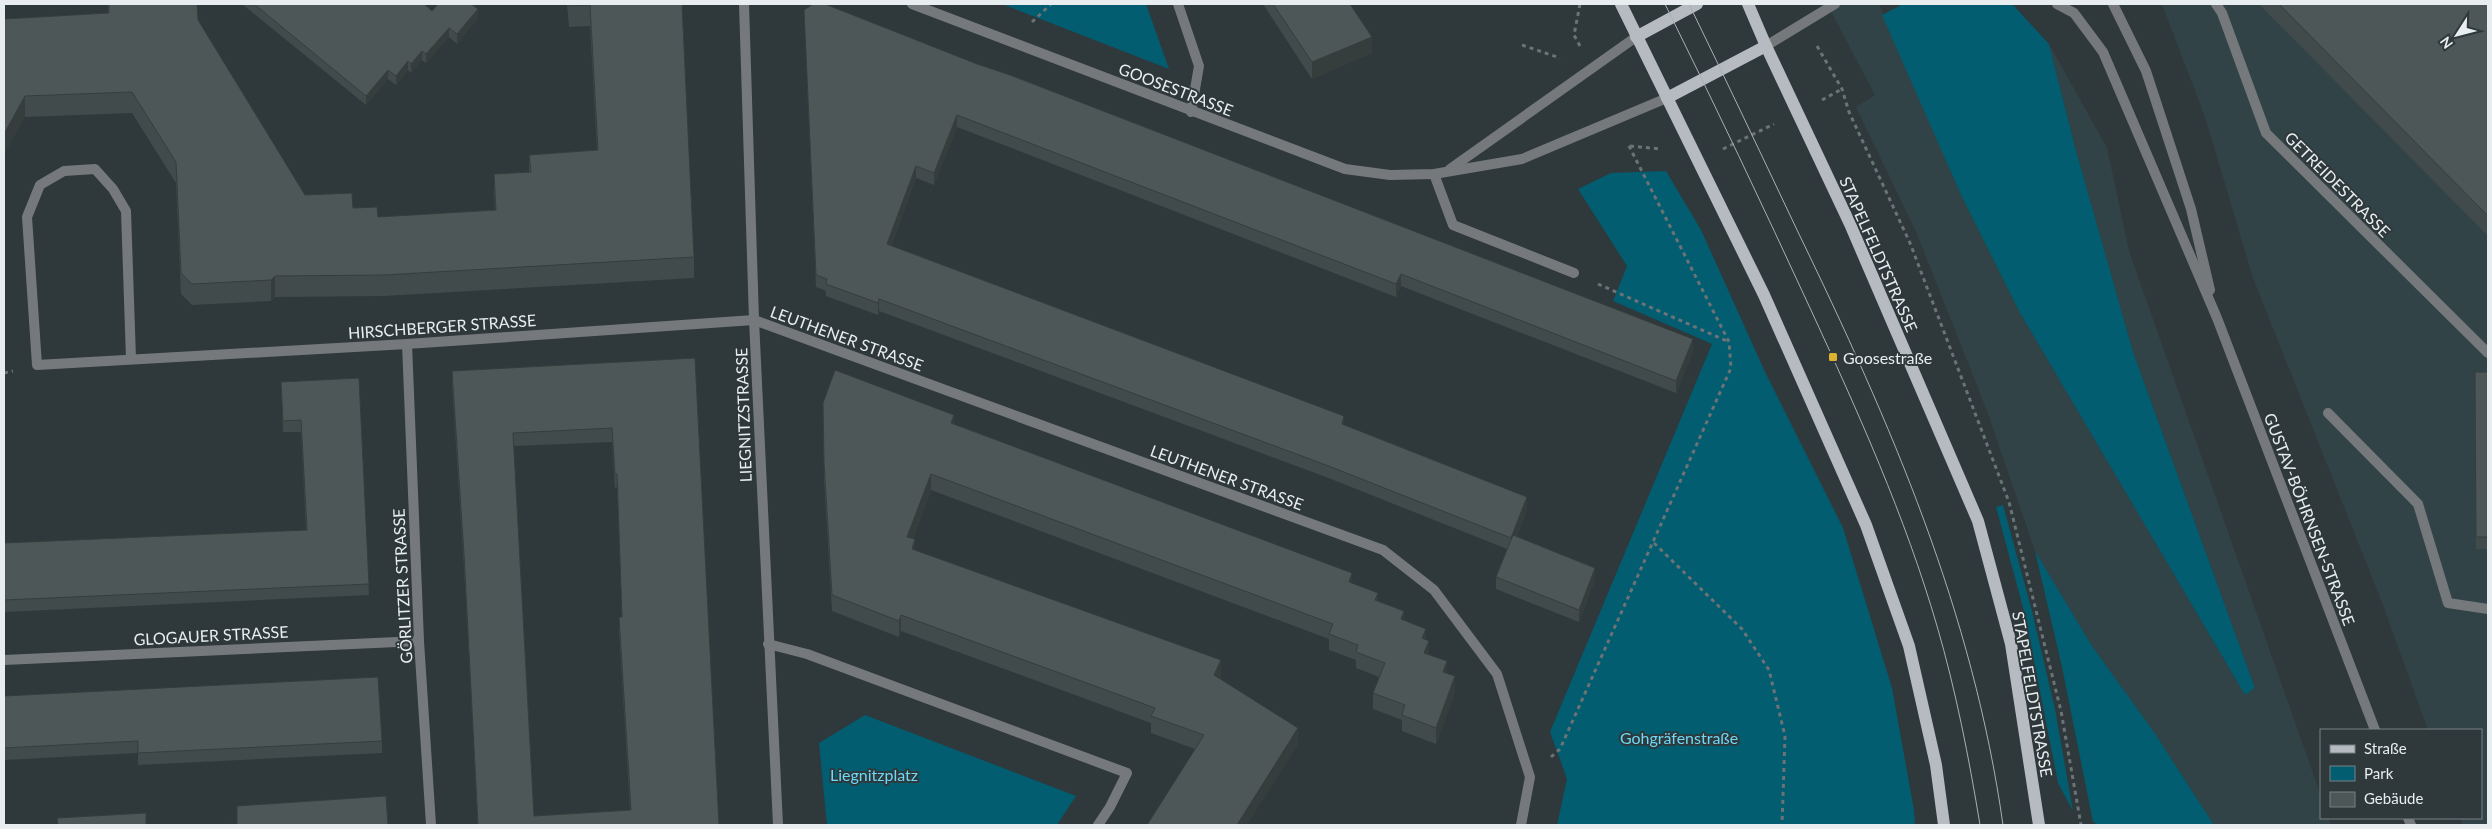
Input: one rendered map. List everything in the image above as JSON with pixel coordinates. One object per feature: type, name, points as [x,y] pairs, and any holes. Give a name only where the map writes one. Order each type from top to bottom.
[{"type":"main road","points":[[1621,4],[1764,295],[1866,525],[1909,646],[1936,766],[1944,825]]},
{"type":"main road","points":[[1636,37],[1697,4]]},
{"type":"main road","name":"STAPELFELDTSTRASSE","points":[[1748,4],[1850,224],[1978,521],[2012,644],[2042,823]]},
{"type":"main road","points":[[1667,98],[1766,46]]},
{"type":"street","name":"LIEGNITZSTRASSE","points":[[744,4],[754,320],[778,825]]},
{"type":"street","name":"GOOSESTRASSE","points":[[912,4],[1191,112],[1345,169],[1390,175],[1434,174],[1522,159],[1667,98]]},
{"type":"street","points":[[1178,4],[1199,66],[1191,112]]},
{"type":"street","points":[[1766,46],[1835,4]]},
{"type":"street","name":"GUSTAV-BÖHRNSEN-STRASSE","points":[[2057,4],[2074,13],[2102,52],[2217,318],[2375,729]]},
{"type":"street","name":"GUSTAV-BÖHRNSEN-STRASSE","points":[[2113,4],[2146,70],[2191,209],[2217,318]]},
{"type":"street","name":"GETREIDESTRASSE","points":[[2216,4],[2222,13],[2266,133],[2488,353]]},
{"type":"street","name":"GOOSESTRASSE","points":[[1447,171],[1636,37]]},
{"type":"street","name":"HIRSCHBERGER STRASSE","points":[[131,359],[126,210],[113,189],[95,169],[64,170],[40,185],[27,217],[37,365],[407,344],[754,320]]},
{"type":"street","points":[[1434,174],[1453,224],[1574,274]]},
{"type":"street","name":"LEUTHENER STRASSE","points":[[754,320],[1383,550],[1434,590],[1497,674],[1530,777],[1521,825]]},
{"type":"street","name":"GÖRLITZER STRASSE","points":[[407,344],[430,825]]},
{"type":"street","points":[[2328,413],[2418,504],[2448,603],[2488,609]]},
{"type":"street","name":"GLOGAUER STRASSE","points":[[4,660],[420,641]]},
{"type":"street","points":[[768,644],[807,654],[1126,773],[1110,807],[1098,825]]},
{"type":"path","points":[[1522,45],[1592,69]]},
{"type":"path","points":[[1530,777],[1560,749],[1731,368],[1729,342],[1629,146],[1712,154],[1842,89]]},
{"type":"path","points":[[1574,274],[1729,342]]},
{"type":"path","points":[[1654,543],[1742,629],[1769,670],[1785,736],[1782,825]]},
{"type":"shaded area","points":[[1827,4],[1879,4],[1961,195],[2020,313],[2245,695],[2255,688],[2133,352],[2075,147],[2049,44],[2107,148],[2129,251],[2320,793],[2320,819],[2328,819],[2331,825],[2214,825],[2154,732],[2092,646],[2035,551],[1987,411],[1917,234],[1856,107],[1875,95]]},
{"type":"shaded area","points":[[2162,4],[2488,4],[2488,825],[2463,825],[2460,819],[2482,819],[2482,729],[2428,729],[2383,605],[2253,278],[2205,117]]},
{"type":"green space","points":[[1002,4],[1146,4],[1169,69]]},
{"type":"green space","points":[[1903,4],[2009,4],[2014,6],[2049,44],[2075,147],[2133,352],[2255,688],[2245,695],[2020,313],[1961,195],[1882,15]]},
{"type":"green space","name":"Gohgräfenstraße","points":[[1666,171],[1701,230],[1766,374],[1843,528],[1892,688],[1915,825],[1557,825],[1567,779],[1550,732],[1712,344],[1613,301],[1627,266],[1578,189],[1611,173]]},
{"type":"green space","points":[[2003,505],[2032,611],[2055,709],[2073,811],[2058,783],[2025,615],[1996,507]]},
{"type":"green space","points":[[2035,551],[2092,646],[2154,732],[2214,825],[2099,825],[2093,822],[2062,667]]},
{"type":"green space","name":"Liegnitzplatz","points":[[865,715],[1076,796],[1057,825],[827,825],[819,743]]},
{"type":"building","points":[[109,4],[197,4],[198,20],[305,195],[352,193],[353,208],[377,207],[378,217],[496,210],[494,174],[531,172],[529,155],[598,150],[590,5],[569,6],[569,4],[682,4],[694,257],[384,275],[275,276],[271,280],[192,284],[181,273],[176,162],[132,92],[25,96],[4,134],[4,19],[109,13]]},
{"type":"building","points":[[254,4],[424,4],[432,11],[438,4],[471,4],[478,9],[457,34],[449,28],[426,54],[422,51],[411,64],[408,61],[396,76],[388,70],[366,96]]},
{"type":"building","points":[[813,4],[825,4],[1693,339],[1676,381],[1401,274],[1396,284],[957,115],[934,173],[916,166],[887,244],[1344,416],[1342,424],[1527,497],[1511,538],[1326,465],[898,306],[879,299],[878,303],[826,284],[827,279],[816,275],[804,10]]},
{"type":"building","points":[[1273,4],[1350,4],[1372,37],[1312,62]]},
{"type":"building","points":[[2279,4],[2488,4],[2488,216]]},
{"type":"building","points":[[695,358],[719,825],[478,825],[464,554],[452,371]],"holes":[[[612,428],[615,474],[617,474],[622,617],[619,617],[631,810],[534,816],[513,433]]]},
{"type":"building","points":[[835,370],[954,415],[951,423],[1352,573],[1349,582],[1378,593],[1375,600],[1404,611],[1401,619],[1426,629],[1422,638],[1429,641],[1424,653],[1447,661],[1443,672],[1455,676],[1436,728],[1402,715],[1405,705],[1373,693],[1385,663],[1356,652],[1358,645],[1329,634],[1333,624],[931,474],[907,537],[915,539],[912,549],[1221,660],[1214,675],[1298,728],[1237,825],[1147,825],[1204,735],[1151,716],[1155,708],[901,615],[899,621],[832,595],[824,463],[823,403]]},
{"type":"building","points":[[2475,372],[2488,372],[2488,537],[2476,537]]},
{"type":"building","points":[[359,378],[369,584],[4,600],[4,543],[307,530],[301,420],[283,421],[281,382]]},
{"type":"building","points":[[1513,535],[1595,568],[1579,610],[1496,577]]},
{"type":"building","points":[[378,677],[382,741],[138,753],[138,741],[4,748],[4,696]]},
{"type":"building","points":[[386,796],[388,825],[206,825],[237,824],[237,806]]},
{"type":"building","points":[[146,813],[146,825],[58,825],[57,818]]},
{"type":"tram line","points":[[1665,4],[1739,156],[1846,386],[1895,504],[1924,585],[1944,650],[1962,725],[1980,825]]},
{"type":"tram line","points":[[1689,4],[1865,376],[1896,448],[1924,521],[1949,594],[1971,669],[1989,746],[2003,825]]},
{"type":"place","name":"Goosestraße","points":[[1833,357]]}]
